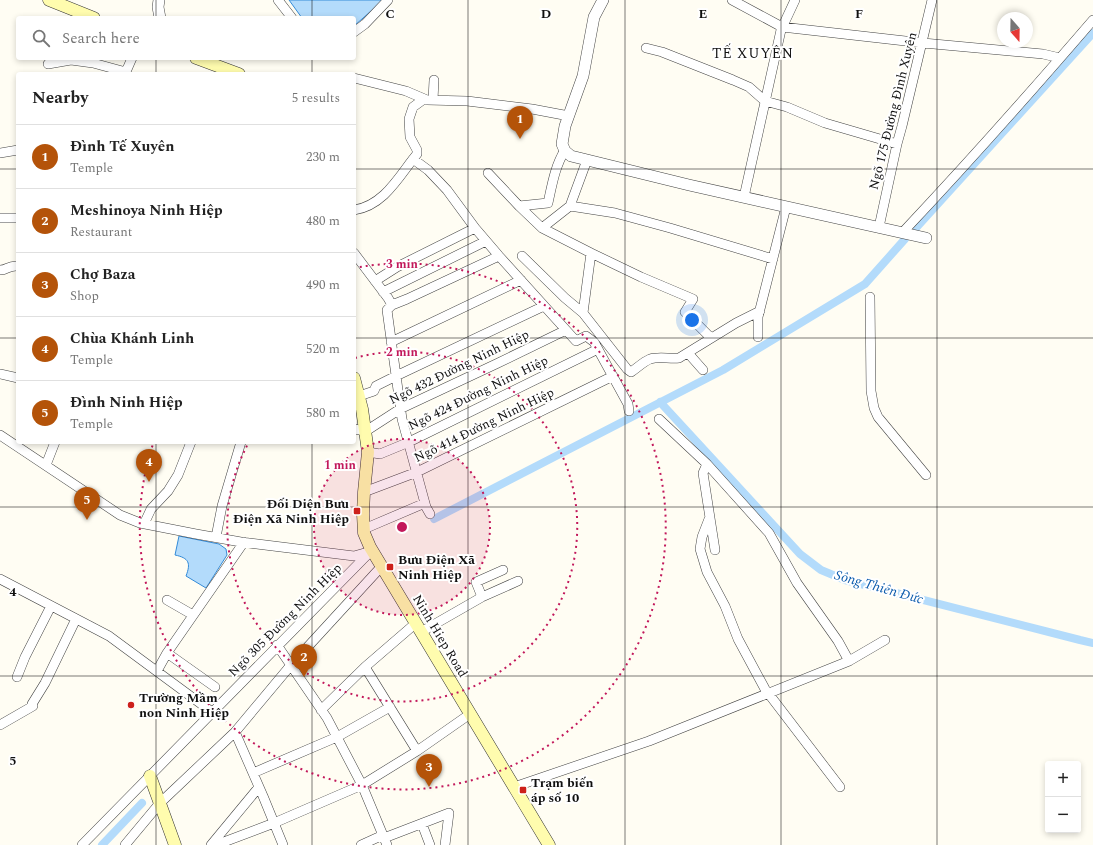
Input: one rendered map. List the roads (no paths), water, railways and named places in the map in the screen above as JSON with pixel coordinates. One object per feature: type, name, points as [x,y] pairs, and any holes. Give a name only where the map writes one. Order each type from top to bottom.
[{"type":"main road","points":[[49,0],[89,16]]},
{"type":"main road","points":[[201,60],[234,72]]},
{"type":"main road","name":"Ninh Hiep Road","points":[[356,385],[359,396],[360,430],[368,452],[364,492],[364,533],[372,550],[418,628],[549,845]]},
{"type":"main road","points":[[150,776],[175,845]]},
{"type":"street","points":[[159,0],[158,6],[160,16]]},
{"type":"street","points":[[278,0],[290,16]]},
{"type":"street","points":[[356,31],[365,24],[388,0]]},
{"type":"street","points":[[603,0],[594,17],[583,76],[569,116],[562,144],[571,156],[786,207],[926,238]]},
{"type":"street","points":[[732,0],[782,27],[923,43],[1042,54],[1060,58]]},
{"type":"street","points":[[744,197],[782,27],[795,0]]},
{"type":"street","name":"Ngõ 175 Đường Đình Xuyên","points":[[879,227],[897,144],[923,43],[932,0]]},
{"type":"street","points":[[903,232],[958,174],[1093,20]]},
{"type":"street","points":[[646,48],[662,52],[733,80],[749,87],[765,100],[787,107],[825,123],[897,144]]},
{"type":"street","points":[[48,64],[71,60],[93,63],[123,72]]},
{"type":"street","points":[[126,72],[131,60]]},
{"type":"street","points":[[356,78],[406,91],[429,99],[467,101],[532,109],[569,116]]},
{"type":"street","points":[[356,210],[362,209],[387,193],[415,156],[416,147],[410,137],[409,119],[413,107],[429,99],[434,80]]},
{"type":"street","points":[[0,153],[16,150]]},
{"type":"street","points":[[519,206],[548,203],[560,158],[565,150]]},
{"type":"street","points":[[415,156],[447,190],[475,228],[499,256],[576,341],[586,336],[594,342],[628,404],[629,411]]},
{"type":"street","points":[[542,228],[570,206],[587,160]]},
{"type":"street","points":[[488,173],[542,228],[641,277],[693,299],[685,312],[711,338]]},
{"type":"street","points":[[570,206],[615,214],[670,228],[773,259]]},
{"type":"street","points":[[758,337],[758,317],[786,207]]},
{"type":"street","points":[[0,218],[16,218]]},
{"type":"street","points":[[376,281],[396,267],[475,228]]},
{"type":"street","points":[[383,292],[486,241]]},
{"type":"street","points":[[583,313],[591,253]]},
{"type":"street","points":[[356,256],[392,305]]},
{"type":"street","points":[[430,514],[425,503],[402,419],[387,310],[392,305],[499,256]]},
{"type":"street","points":[[522,256],[565,298],[583,313],[627,370],[631,372],[649,359],[659,357],[670,359],[679,358],[750,315],[760,312]]},
{"type":"street","points":[[0,270],[16,266]]},
{"type":"street","points":[[391,342],[520,280]]},
{"type":"street","points":[[870,297],[871,391],[874,408],[878,417],[926,475]]},
{"type":"street","points":[[359,396],[374,391],[376,386],[396,376],[544,306]]},
{"type":"street","name":"Ngõ 432 Đường Ninh Hiệp","points":[[360,430],[400,409],[489,368],[566,330]]},
{"type":"street","name":"Ngõ 424 Đường Ninh Hiệp","points":[[368,452],[380,454],[409,442],[598,348]]},
{"type":"street","points":[[688,353],[703,370]]},
{"type":"street","points":[[0,374],[16,378]]},
{"type":"street","name":"Ngõ 414 Đường Ninh Hiệp","points":[[364,492],[417,472],[613,376]]},
{"type":"street","points":[[659,419],[707,464],[769,533],[797,583],[838,640],[849,661]]},
{"type":"street","points":[[0,435],[120,515],[144,524],[244,542],[354,556],[372,550]]},
{"type":"street","points":[[46,465],[54,444]]},
{"type":"street","points":[[144,524],[151,509],[168,491],[178,475],[190,444]]},
{"type":"street","points":[[216,537],[222,506],[240,444]]},
{"type":"street","points":[[707,464],[703,473],[715,550]]},
{"type":"street","points":[[364,529],[425,503]]},
{"type":"street","points":[[710,519],[702,537],[700,549],[707,572],[724,606],[738,640],[768,693],[840,787]]},
{"type":"street","points":[[157,672],[193,615],[244,542]]},
{"type":"street","name":"Ngõ 305 Đường Ninh Hiệp","points":[[82,845],[372,550]]},
{"type":"street","points":[[124,845],[160,803],[235,732],[291,665],[382,567]]},
{"type":"street","points":[[482,597],[476,582],[502,570]]},
{"type":"street","points":[[0,579],[109,636],[212,712]]},
{"type":"street","points":[[321,710],[366,667],[418,628],[482,597],[518,582]]},
{"type":"street","points":[[166,600],[193,615]]},
{"type":"street","points":[[17,677],[25,657],[51,606]]},
{"type":"street","points":[[0,725],[32,705],[45,683],[76,619]]},
{"type":"street","points":[[514,787],[649,741],[849,661],[885,640]]},
{"type":"street","points":[[277,645],[321,710],[337,737],[362,785],[384,839]]},
{"type":"street","points":[[168,653],[215,687]]},
{"type":"street","points":[[366,667],[417,751]]},
{"type":"street","points":[[253,773],[337,737],[390,707]]},
{"type":"street","points":[[216,845],[274,823],[362,785],[417,751],[470,714]]},
{"type":"street","points":[[235,732],[283,845]]},
{"type":"street","points":[[211,845],[259,787]]},
{"type":"street","points":[[360,845],[384,839],[449,813],[445,845]]},
{"type":"street","points":[[422,824],[430,845]]},
{"type":"water","points":[[289,0],[382,0],[356,24],[356,16],[301,16]]},
{"type":"water","points":[[179,536],[219,544],[226,549],[227,555],[206,588],[186,576],[188,562],[175,555]]},
{"type":"waterway","points":[[915,229],[1093,33]]},
{"type":"waterway","points":[[434,519],[723,370],[865,284],[905,239]]},
{"type":"waterway","name":"Sông Thiên Đức","points":[[660,402],[800,554],[821,570],[845,580],[1093,643]]},
{"type":"waterway","points":[[102,845],[142,803]]},
{"type":"place","name":"Đình Tế Xuyên","points":[[520,139]]},
{"type":"place","name":"Chùa Khánh Linh","points":[[149,482]]},
{"type":"place","name":"Đối Diện Bưu Điện Xã Ninh Hiệp","points":[[357,511]]},
{"type":"place","name":"Đình Ninh Hiệp","points":[[87,520]]},
{"type":"place","name":"Bưu Điện Xã Ninh Hiệp","points":[[390,567]]},
{"type":"place","name":"Meshinoya Ninh Hiệp","points":[[304,677]]},
{"type":"place","name":"Trường Mầm non Ninh Hiệp","points":[[131,705]]},
{"type":"place","name":"Chợ Baza","points":[[429,787]]},
{"type":"place","name":"Trạm biến áp số 10","points":[[523,790]]},
{"type":"district","name":"TẾ XUYÊN","points":[[753,53]]}]
